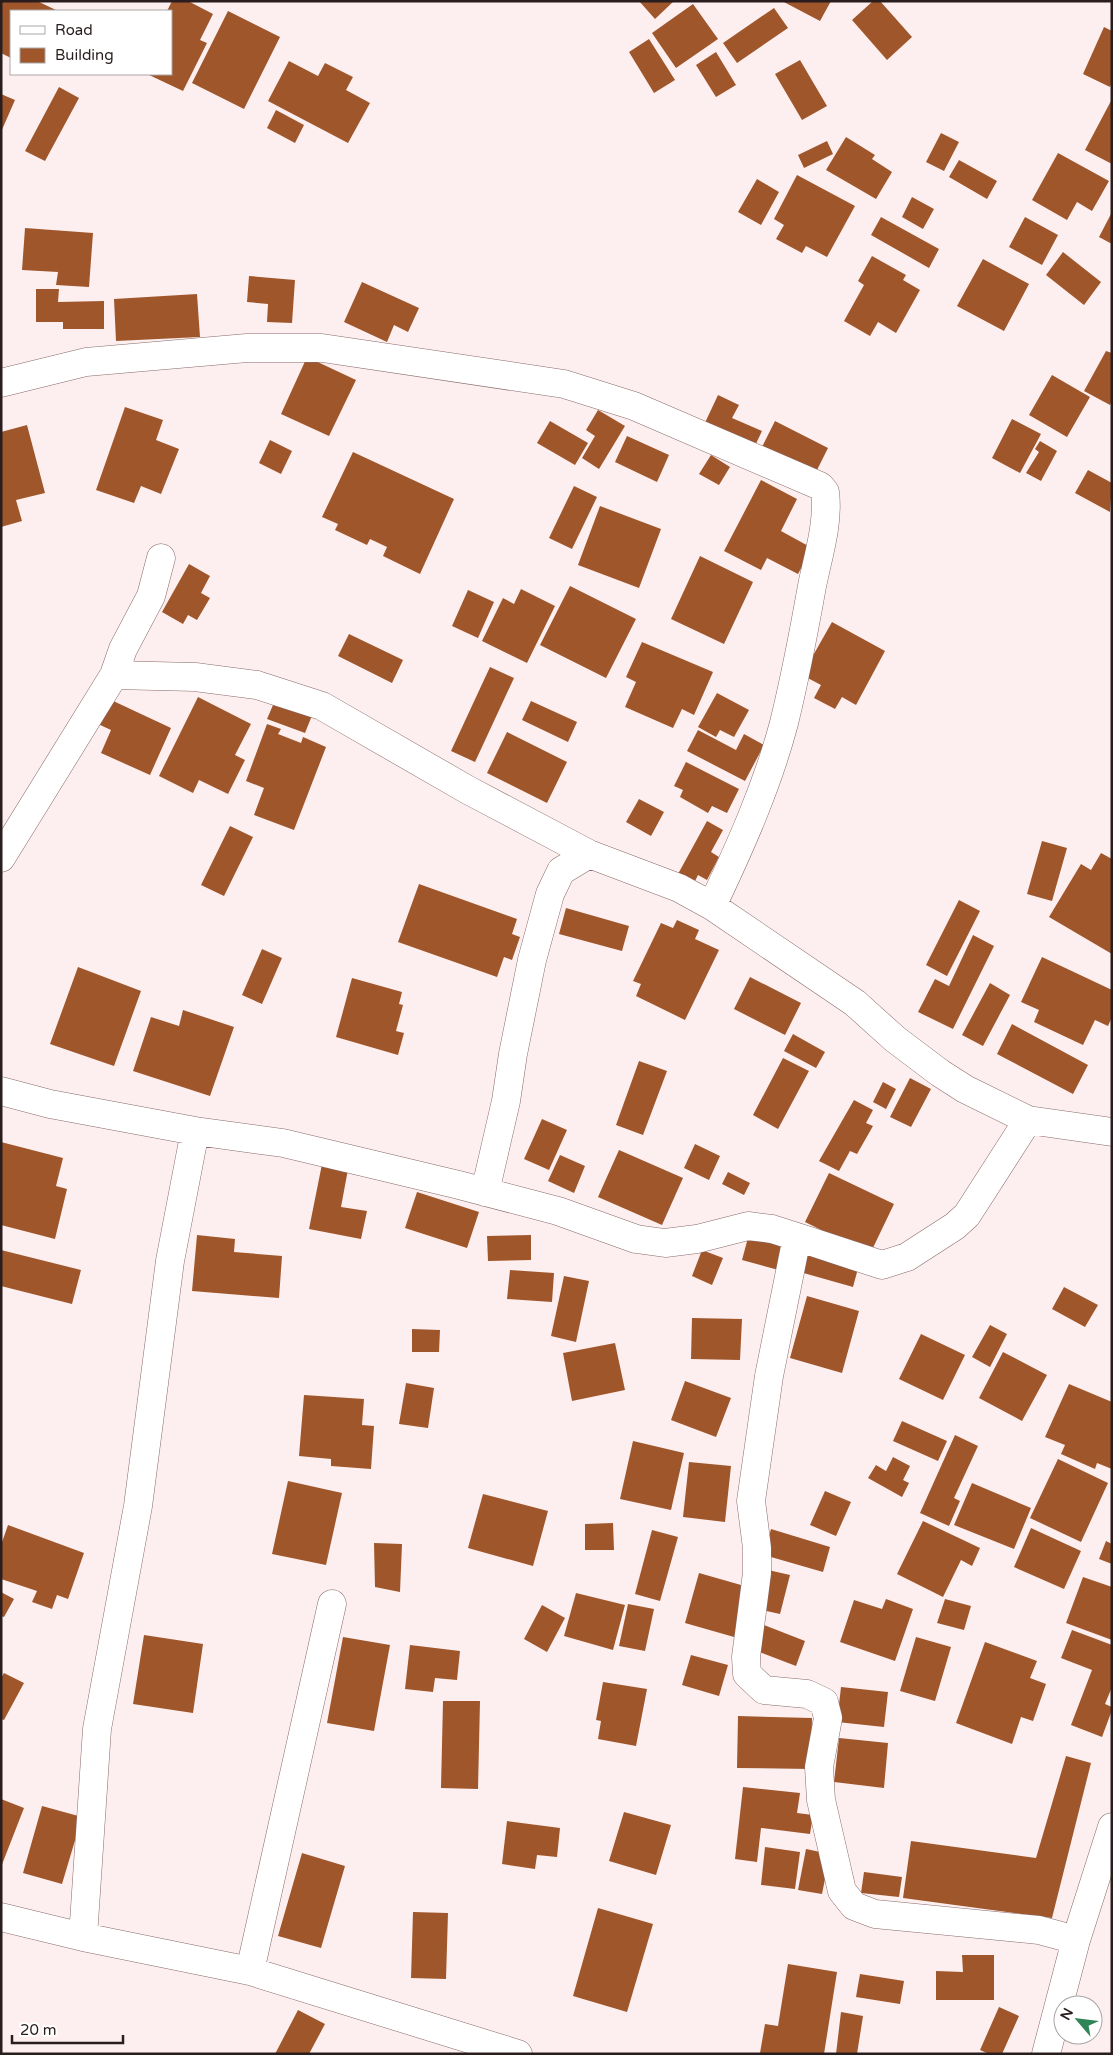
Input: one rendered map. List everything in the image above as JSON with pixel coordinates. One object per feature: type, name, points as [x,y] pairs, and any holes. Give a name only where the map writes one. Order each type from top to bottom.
[{"type":"street","points":[[1,383],[86,362],[246,348],[322,348],[564,384],[634,406],[820,486],[825,492],[825,516],[804,632],[783,724],[762,792],[740,846],[712,906]]},
{"type":"street","points":[[1,858],[114,675],[123,649],[151,596],[161,558]]},
{"type":"street","points":[[114,675],[196,677],[257,686],[322,706],[468,790],[589,854],[679,888],[712,906],[855,1003],[895,1039],[940,1073],[965,1089],[1028,1120],[1112,1132]]},
{"type":"street","points":[[485,1192],[506,1101],[513,1054],[532,960],[550,894],[561,871],[589,854]]},
{"type":"street","points":[[1,1091],[50,1104],[195,1131],[283,1143],[558,1211],[636,1239],[666,1243],[689,1240],[748,1226],[772,1229],[882,1265],[907,1257],[955,1226],[967,1215],[1028,1120]]},
{"type":"street","points":[[82,1937],[97,1729],[138,1506],[170,1261],[195,1131]]},
{"type":"street","points":[[797,1237],[769,1376],[751,1501],[757,1548],[757,1573],[746,1656],[747,1674],[754,1683],[764,1690],[807,1694],[824,1702],[828,1718],[819,1767],[820,1800],[842,1891],[854,1906],[876,1914],[1039,1930],[1076,1940]]},
{"type":"street","points":[[250,1971],[332,1604]]},
{"type":"street","points":[[1046,2054],[1076,1940],[1112,1826]]},
{"type":"street","points":[[1,1917],[82,1937],[250,1971],[518,2054]]},
{"type":"building","points":[[1,1],[37,1],[56,10],[10,10],[10,58],[1,53]]},
{"type":"building","points":[[172,1],[188,1],[213,14],[200,40],[207,43],[183,91],[149,75],[172,75],[172,10],[168,10]]},
{"type":"building","points":[[639,1],[674,1],[655,19]]},
{"type":"building","points":[[782,1],[831,1],[820,21]]},
{"type":"building","points":[[873,1],[880,1],[912,37],[887,60],[852,20]]},
{"type":"building","points":[[693,4],[718,39],[676,68],[652,33]]},
{"type":"building","points":[[774,8],[788,28],[737,63],[723,43]]},
{"type":"building","points":[[228,11],[280,37],[244,109],[192,83]]},
{"type":"building","points":[[1104,27],[1112,31],[1112,82],[1110,87],[1083,74]]},
{"type":"building","points":[[649,39],[675,80],[654,93],[629,52]]},
{"type":"building","points":[[716,52],[736,85],[716,97],[696,65]]},
{"type":"building","points":[[800,60],[827,106],[802,120],[775,74]]},
{"type":"building","points":[[289,61],[318,76],[325,63],[353,77],[346,90],[370,103],[348,143],[268,101]]},
{"type":"building","points":[[59,87],[79,98],[45,161],[25,151]]},
{"type":"building","points":[[1,94],[15,100],[1,132]]},
{"type":"building","points":[[1112,99],[1112,164],[1085,150]]},
{"type":"building","points":[[276,110],[304,125],[295,143],[267,128]]},
{"type":"building","points":[[941,133],[959,142],[944,171],[926,162]]},
{"type":"building","points":[[846,137],[875,155],[872,159],[892,172],[876,199],[826,170]]},
{"type":"building","points":[[827,141],[833,154],[804,168],[798,155]]},
{"type":"building","points":[[1058,153],[1109,181],[1092,211],[1077,202],[1067,220],[1032,200]]},
{"type":"building","points":[[959,160],[997,181],[987,199],[949,177]]},
{"type":"building","points":[[797,175],[855,206],[827,257],[806,246],[802,253],[776,239],[784,225],[774,219]]},
{"type":"building","points":[[757,179],[779,192],[761,225],[738,212]]},
{"type":"building","points":[[912,197],[934,209],[923,229],[902,217]]},
{"type":"building","points":[[1112,212],[1112,244],[1099,237]]},
{"type":"building","points":[[881,217],[939,249],[929,268],[871,235]]},
{"type":"building","points":[[1025,217],[1058,235],[1042,265],[1009,247]]},
{"type":"building","points":[[25,228],[93,233],[89,287],[56,285],[58,272],[22,270]]},
{"type":"building","points":[[1063,252],[1101,282],[1084,305],[1046,275]]},
{"type":"building","points":[[872,256],[906,275],[903,280],[920,290],[896,333],[878,322],[870,336],[844,321],[864,285],[858,281]]},
{"type":"building","points":[[983,259],[1029,284],[1004,331],[957,306]]},
{"type":"building","points":[[249,276],[295,280],[292,323],[267,322],[268,304],[247,302]]},
{"type":"building","points":[[362,282],[419,308],[408,332],[394,325],[387,342],[344,322]]},
{"type":"building","points":[[36,289],[59,289],[58,302],[104,301],[104,329],[63,329],[63,322],[36,322]]},
{"type":"building","points":[[197,294],[200,337],[116,341],[114,299]]},
{"type":"building","points":[[1106,351],[1112,353],[1112,401],[1110,405],[1084,391]]},
{"type":"building","points":[[307,357],[356,380],[329,436],[281,414]]},
{"type":"building","points":[[1052,375],[1090,397],[1067,437],[1029,415]]},
{"type":"building","points":[[718,395],[739,405],[732,418],[762,431],[753,450],[703,427]]},
{"type":"building","points":[[125,407],[163,420],[156,440],[179,449],[161,494],[141,486],[134,503],[96,490]]},
{"type":"building","points":[[598,410],[625,426],[599,469],[582,458],[595,436],[586,430]]},
{"type":"building","points":[[1012,419],[1041,434],[1020,473],[992,458]]},
{"type":"building","points":[[550,421],[588,443],[575,465],[537,443]]},
{"type":"building","points":[[775,421],[828,448],[814,476],[761,449]]},
{"type":"building","points":[[27,425],[45,493],[16,500],[22,521],[1,527],[1,432]]},
{"type":"building","points":[[627,436],[669,455],[657,482],[615,462]]},
{"type":"building","points":[[270,440],[292,451],[281,474],[259,463]]},
{"type":"building","points":[[1040,441],[1057,451],[1041,481],[1026,473],[1039,452],[1035,449]]},
{"type":"building","points":[[353,452],[454,499],[420,574],[383,556],[387,547],[370,539],[367,545],[335,530],[338,524],[322,517]]},
{"type":"building","points":[[711,455],[730,467],[719,485],[699,474]]},
{"type":"building","points":[[1088,470],[1112,483],[1110,512],[1075,493]]},
{"type":"building","points":[[761,480],[797,499],[781,531],[812,548],[798,574],[767,558],[761,570],[724,551]]},
{"type":"building","points":[[574,486],[597,497],[572,549],[549,538]]},
{"type":"building","points":[[600,506],[661,529],[639,588],[578,565]]},
{"type":"building","points":[[700,556],[753,582],[724,644],[671,619]]},
{"type":"building","points":[[189,564],[210,576],[201,593],[210,598],[197,620],[188,615],[183,624],[162,612]]},
{"type":"building","points":[[570,586],[636,619],[606,678],[540,645]]},
{"type":"building","points":[[521,589],[555,606],[527,663],[482,641],[503,598],[514,604]]},
{"type":"building","points":[[468,590],[494,602],[478,638],[452,626]]},
{"type":"building","points":[[832,622],[885,651],[856,705],[842,697],[835,709],[814,698],[821,685],[802,675]]},
{"type":"building","points":[[349,634],[403,660],[392,683],[338,656]]},
{"type":"building","points":[[642,642],[713,672],[694,715],[682,709],[673,728],[625,707],[636,682],[626,677]]},
{"type":"building","points":[[490,667],[514,678],[475,762],[451,751]]},
{"type":"building","points":[[717,693],[749,710],[734,737],[720,730],[716,737],[698,727]]},
{"type":"building","points":[[198,697],[251,724],[235,755],[245,760],[228,794],[199,780],[193,793],[159,776]]},
{"type":"building","points":[[276,698],[313,713],[305,733],[267,719]]},
{"type":"building","points":[[109,699],[171,728],[150,775],[101,753],[111,730],[98,724]]},
{"type":"building","points":[[531,701],[577,722],[568,742],[522,720]]},
{"type":"building","points":[[267,724],[281,729],[278,734],[301,743],[303,737],[326,747],[294,830],[254,815],[264,788],[246,781]]},
{"type":"building","points":[[698,730],[736,750],[744,734],[764,745],[745,781],[687,751]]},
{"type":"building","points":[[507,732],[567,762],[547,803],[487,773]]},
{"type":"building","points":[[686,762],[739,789],[727,813],[712,806],[708,813],[680,797],[683,790],[674,786]]},
{"type":"building","points":[[639,799],[664,812],[651,836],[626,822]]},
{"type":"building","points":[[707,821],[723,830],[711,852],[719,857],[707,880],[698,875],[694,883],[678,874]]},
{"type":"building","points":[[230,826],[253,837],[224,896],[201,885]]},
{"type":"building","points":[[1042,841],[1067,848],[1052,901],[1027,894]]},
{"type":"building","points":[[1101,853],[1112,859],[1112,954],[1049,917],[1081,864],[1091,870]]},
{"type":"building","points":[[419,884],[517,919],[512,934],[520,937],[512,960],[504,957],[497,977],[398,942]]},
{"type":"building","points":[[959,900],[980,911],[947,976],[926,965]]},
{"type":"building","points":[[566,908],[629,926],[622,951],[559,934]]},
{"type":"building","points":[[677,920],[699,930],[695,939],[719,950],[685,1020],[636,996],[641,984],[633,981],[661,923],[673,928]]},
{"type":"building","points":[[973,935],[994,946],[953,1029],[918,1012],[935,979],[949,986]]},
{"type":"building","points":[[262,949],[282,958],[262,1004],[242,995]]},
{"type":"building","points":[[1042,957],[1112,990],[1112,1017],[1108,1026],[1095,1020],[1083,1045],[1034,1022],[1039,1010],[1021,1002]]},
{"type":"building","points":[[78,967],[141,991],[114,1066],[50,1044]]},
{"type":"building","points":[[750,977],[801,1003],[785,1035],[734,1009]]},
{"type":"building","points":[[352,978],[402,992],[399,1004],[403,1005],[396,1031],[404,1033],[398,1055],[336,1037]]},
{"type":"building","points":[[990,983],[1010,995],[983,1046],[962,1035]]},
{"type":"building","points":[[183,1010],[234,1027],[210,1096],[133,1071],[151,1017],[179,1026]]},
{"type":"building","points":[[1012,1024],[1088,1065],[1073,1094],[997,1054]]},
{"type":"building","points":[[793,1034],[825,1052],[816,1068],[784,1051]]},
{"type":"building","points":[[783,1058],[809,1071],[778,1129],[753,1115]]},
{"type":"building","points":[[639,1061],[667,1071],[643,1135],[616,1125]]},
{"type":"building","points":[[910,1078],[931,1089],[911,1127],[890,1117]]},
{"type":"building","points":[[883,1082],[896,1089],[886,1109],[873,1102]]},
{"type":"building","points":[[854,1100],[873,1110],[866,1123],[873,1126],[857,1154],[850,1151],[839,1171],[819,1161]]},
{"type":"building","points":[[542,1119],[567,1130],[549,1170],[524,1159]]},
{"type":"building","points":[[1,1142],[63,1158],[56,1186],[67,1189],[55,1239],[1,1225]]},
{"type":"building","points":[[695,1144],[720,1156],[709,1180],[684,1168]]},
{"type":"building","points":[[619,1150],[683,1178],[662,1225],[598,1197]]},
{"type":"building","points":[[560,1155],[585,1166],[574,1193],[548,1181]]},
{"type":"building","points":[[323,1159],[349,1164],[341,1207],[367,1211],[361,1239],[309,1229]]},
{"type":"building","points":[[728,1172],[750,1183],[744,1195],[722,1184]]},
{"type":"building","points":[[829,1173],[894,1204],[870,1254],[805,1222]]},
{"type":"building","points":[[417,1192],[479,1212],[467,1248],[405,1228]]},
{"type":"building","points":[[749,1234],[789,1245],[782,1271],[742,1260]]},
{"type":"building","points":[[197,1235],[235,1239],[234,1252],[282,1256],[279,1298],[192,1291]]},
{"type":"building","points":[[531,1235],[531,1260],[488,1261],[487,1236]]},
{"type":"building","points":[[807,1246],[860,1261],[853,1287],[800,1272]]},
{"type":"building","points":[[1,1250],[81,1270],[72,1304],[1,1286]]},
{"type":"building","points":[[702,1250],[723,1258],[712,1285],[692,1276]]},
{"type":"building","points":[[510,1270],[554,1273],[552,1302],[507,1299]]},
{"type":"building","points":[[564,1276],[589,1281],[576,1342],[551,1336]]},
{"type":"building","points":[[1064,1287],[1098,1305],[1085,1327],[1052,1309]]},
{"type":"building","points":[[807,1296],[859,1311],[842,1373],[790,1358]]},
{"type":"building","points":[[692,1318],[742,1319],[740,1360],[691,1359]]},
{"type":"building","points":[[990,1325],[1007,1334],[990,1367],[972,1357]]},
{"type":"building","points":[[412,1329],[440,1330],[439,1352],[412,1352]]},
{"type":"building","points":[[921,1334],[965,1355],[943,1400],[899,1379]]},
{"type":"building","points":[[615,1343],[625,1390],[572,1401],[563,1353]]},
{"type":"building","points":[[1003,1352],[1047,1375],[1022,1421],[979,1398]]},
{"type":"building","points":[[685,1381],[731,1398],[716,1437],[671,1420]]},
{"type":"building","points":[[406,1383],[434,1388],[428,1428],[399,1424]]},
{"type":"building","points":[[1069,1384],[1112,1402],[1112,1469],[1097,1463],[1095,1469],[1061,1454],[1065,1445],[1045,1437]]},
{"type":"building","points":[[304,1395],[364,1399],[362,1425],[374,1426],[371,1469],[331,1466],[331,1459],[299,1456]]},
{"type":"building","points":[[902,1421],[947,1441],[938,1461],[893,1441]]},
{"type":"building","points":[[955,1435],[978,1446],[954,1498],[960,1501],[949,1526],[920,1513]]},
{"type":"building","points":[[633,1441],[684,1453],[671,1510],[620,1499]]},
{"type":"building","points":[[893,1457],[910,1466],[903,1480],[909,1483],[902,1497],[868,1478],[876,1465],[886,1471]]},
{"type":"building","points":[[1058,1459],[1108,1483],[1081,1542],[1030,1518]]},
{"type":"building","points":[[689,1462],[731,1466],[725,1522],[683,1517]]},
{"type":"building","points":[[288,1481],[342,1493],[326,1565],[272,1554]]},
{"type":"building","points":[[972,1483],[1031,1508],[1014,1549],[954,1525]]},
{"type":"building","points":[[825,1491],[851,1502],[836,1536],[810,1525]]},
{"type":"building","points":[[483,1494],[548,1511],[533,1566],[468,1548]]},
{"type":"building","points":[[923,1521],[980,1548],[972,1566],[961,1560],[943,1597],[897,1574]]},
{"type":"building","points":[[613,1523],[614,1550],[585,1550],[585,1524]]},
{"type":"building","points":[[8,1525],[84,1553],[68,1599],[57,1595],[52,1609],[32,1602],[37,1591],[1,1579],[1,1545]]},
{"type":"building","points":[[1031,1528],[1081,1551],[1064,1589],[1014,1567]]},
{"type":"building","points":[[771,1529],[830,1547],[823,1572],[764,1555]]},
{"type":"building","points":[[652,1530],[678,1537],[660,1601],[635,1594]]},
{"type":"building","points":[[1106,1541],[1112,1544],[1112,1564],[1099,1559]]},
{"type":"building","points":[[374,1543],[402,1544],[400,1592],[375,1587]]},
{"type":"building","points":[[768,1570],[790,1575],[780,1614],[758,1609]]},
{"type":"building","points":[[699,1573],[748,1587],[734,1637],[685,1623]]},
{"type":"building","points":[[1083,1577],[1112,1587],[1112,1640],[1066,1623]]},
{"type":"building","points":[[1,1592],[14,1599],[4,1617],[1,1616]]},
{"type":"building","points":[[576,1593],[625,1605],[613,1650],[564,1636]]},
{"type":"building","points":[[886,1599],[913,1609],[895,1661],[840,1642],[854,1600],[882,1609]]},
{"type":"building","points":[[945,1599],[971,1606],[964,1630],[937,1623]]},
{"type":"building","points":[[628,1604],[654,1609],[645,1651],[619,1646]]},
{"type":"building","points":[[542,1605],[565,1618],[547,1652],[524,1639]]},
{"type":"building","points":[[764,1625],[805,1641],[796,1666],[754,1650]]},
{"type":"building","points":[[1072,1630],[1112,1645],[1112,1687],[1105,1704],[1112,1707],[1112,1710],[1102,1737],[1071,1725],[1092,1670],[1061,1658]]},
{"type":"building","points":[[144,1635],[203,1644],[193,1713],[133,1704]]},
{"type":"building","points":[[343,1637],[390,1645],[374,1731],[327,1723]]},
{"type":"building","points":[[916,1637],[951,1647],[935,1701],[900,1691]]},
{"type":"building","points":[[985,1642],[1037,1661],[1030,1678],[1046,1684],[1033,1721],[1021,1717],[1012,1744],[956,1723]]},
{"type":"building","points":[[410,1645],[460,1651],[457,1680],[435,1678],[433,1692],[405,1689]]},
{"type":"building","points":[[691,1655],[728,1665],[719,1696],[682,1685]]},
{"type":"building","points":[[4,1673],[24,1683],[4,1720],[1,1719],[1,1678]]},
{"type":"building","points":[[603,1682],[647,1689],[636,1746],[598,1739],[601,1721],[596,1720]]},
{"type":"building","points":[[841,1687],[888,1692],[884,1727],[837,1722]]},
{"type":"building","points":[[443,1701],[480,1701],[478,1789],[441,1788]]},
{"type":"building","points":[[738,1716],[812,1718],[811,1769],[737,1768]]},
{"type":"building","points":[[839,1738],[888,1743],[884,1788],[834,1782]]},
{"type":"building","points":[[1066,1756],[1091,1763],[1052,1918],[903,1898],[911,1841],[1036,1858]]},
{"type":"building","points":[[743,1787],[800,1793],[797,1813],[813,1815],[810,1834],[761,1828],[757,1862],[735,1859]]},
{"type":"building","points":[[1,1799],[24,1808],[1,1867]]},
{"type":"building","points":[[42,1806],[82,1817],[62,1884],[23,1873]]},
{"type":"building","points":[[624,1812],[671,1825],[656,1875],[609,1861]]},
{"type":"building","points":[[507,1821],[560,1828],[557,1857],[537,1855],[535,1869],[502,1864]]},
{"type":"building","points":[[765,1847],[800,1852],[795,1889],[761,1885]]},
{"type":"building","points":[[806,1849],[830,1854],[822,1894],[798,1890]]},
{"type":"building","points":[[302,1853],[345,1866],[321,1948],[278,1936]]},
{"type":"building","points":[[864,1872],[902,1877],[899,1897],[861,1893]]},
{"type":"building","points":[[598,1908],[653,1924],[627,2012],[573,1996]]},
{"type":"building","points":[[413,1912],[448,1913],[446,1979],[411,1978]]},
{"type":"building","points":[[962,1955],[994,1955],[994,2000],[936,2000],[936,1971],[963,1972]]},
{"type":"building","points":[[788,1964],[837,1972],[824,2054],[760,2053],[765,2024],[778,2026]]},
{"type":"building","points":[[860,1974],[904,1981],[900,2004],[856,1997]]},
{"type":"building","points":[[999,2007],[1019,2016],[1002,2054],[989,2054],[980,2050]]},
{"type":"building","points":[[298,2010],[325,2024],[309,2054],[275,2054]]},
{"type":"building","points":[[841,2012],[863,2016],[857,2054],[836,2054]]}]
